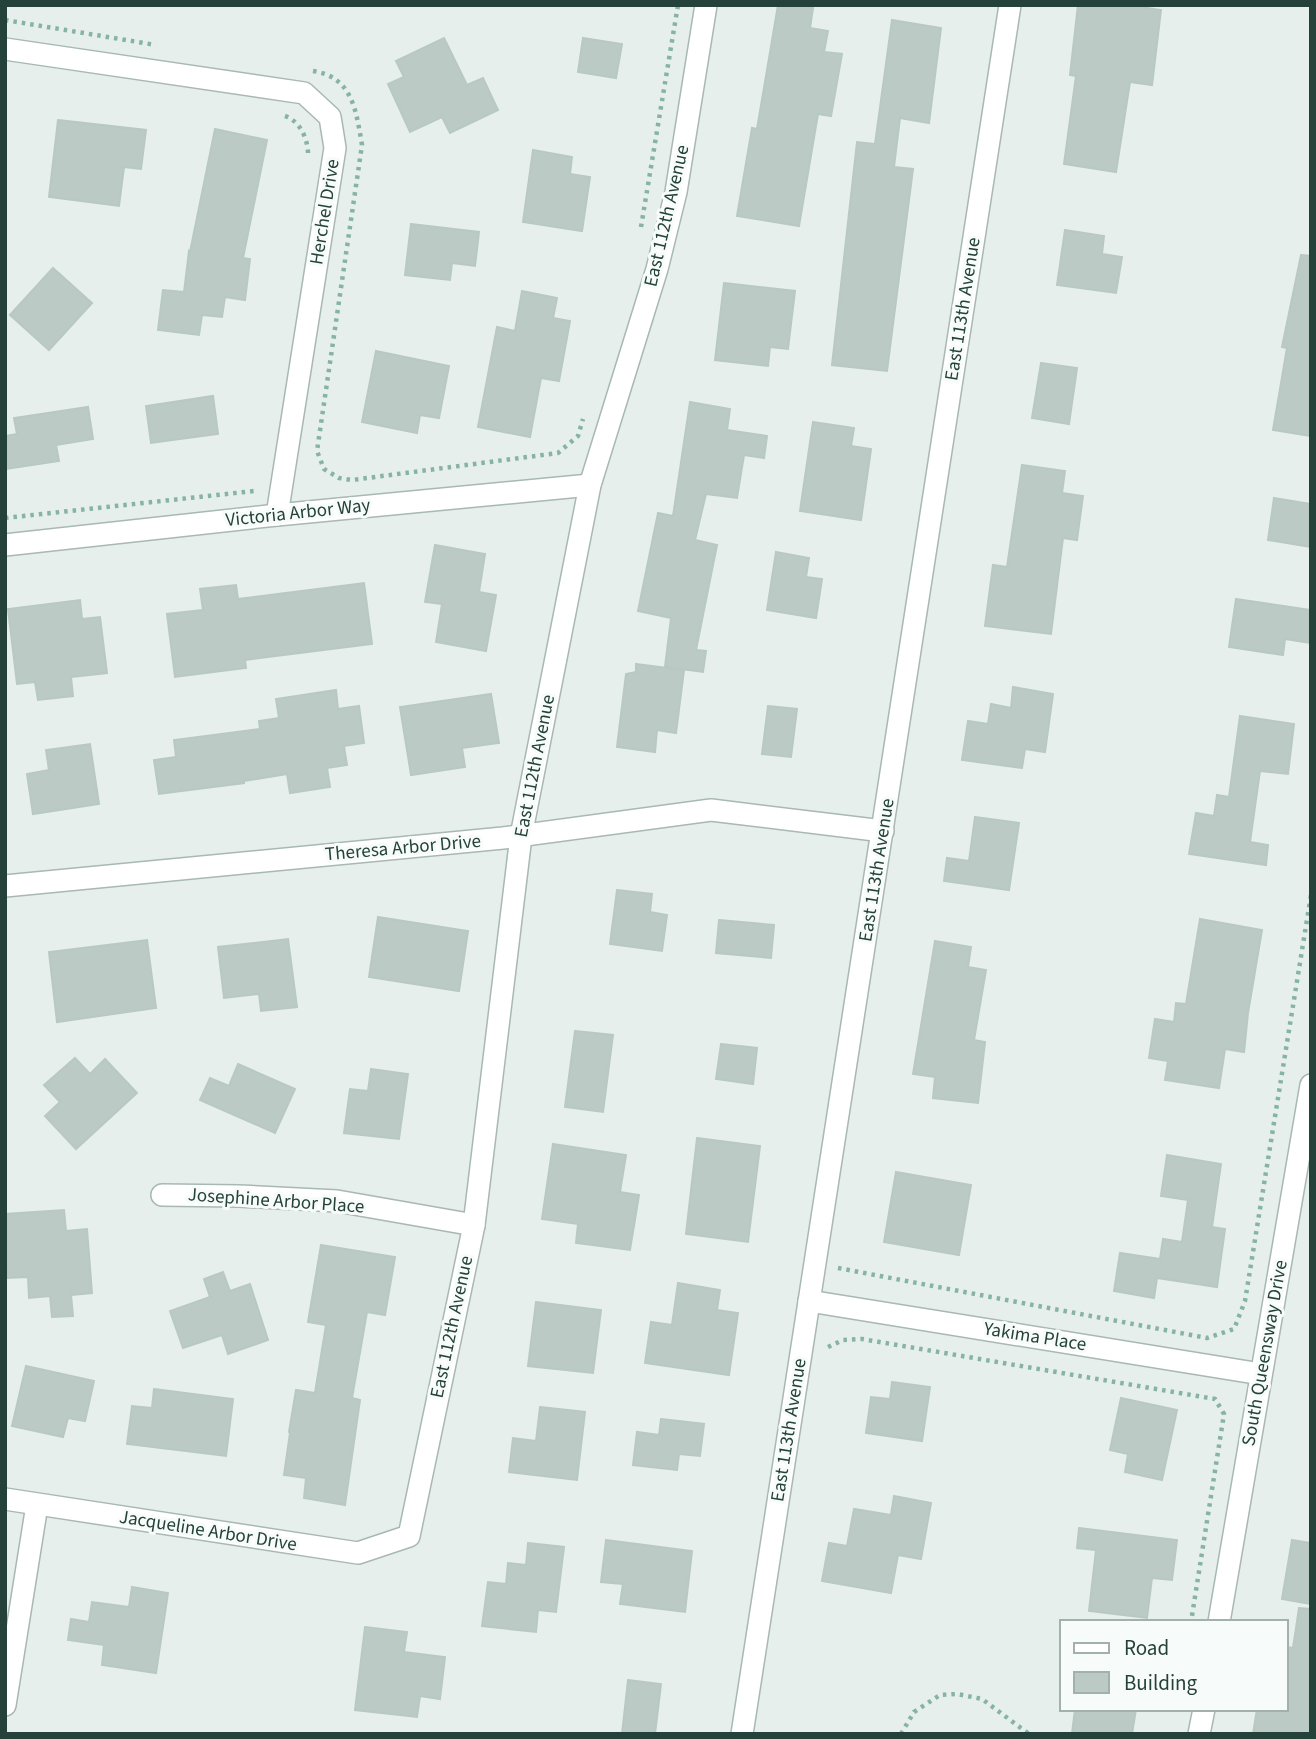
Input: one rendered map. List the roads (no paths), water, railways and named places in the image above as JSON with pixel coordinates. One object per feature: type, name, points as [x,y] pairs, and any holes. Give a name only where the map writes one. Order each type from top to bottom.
[{"type":"street","name":"East 112th Avenue","points":[[409,1536],[474,1225],[521,836],[590,485],[657,268],[676,192],[706,5]]},
{"type":"street","name":"East 113th Avenue","points":[[742,1734],[1010,5]]},
{"type":"street","name":"Herchel Drive","points":[[5,49],[304,93],[330,117],[335,148],[277,515]]},
{"type":"street","name":"Victoria Arbor Way","points":[[5,545],[590,485]]},
{"type":"street","name":"Theresa Arbor Drive","points":[[5,886],[521,836],[711,810],[883,831]]},
{"type":"street","name":"South Queensway Drive","points":[[1219,1620],[1311,1085]]},
{"type":"street","name":"Josephine Arbor Place","points":[[162,1195],[337,1201],[474,1225]]},
{"type":"street","name":"Yakima Place","points":[[809,1301],[1261,1374]]},
{"type":"street","name":"Jacqueline Arbor Drive","points":[[5,1499],[358,1553],[409,1536]]},
{"type":"street","points":[[5,1705],[37,1505]]},
{"type":"street","points":[[1199,1734],[1204,1711]]}]
